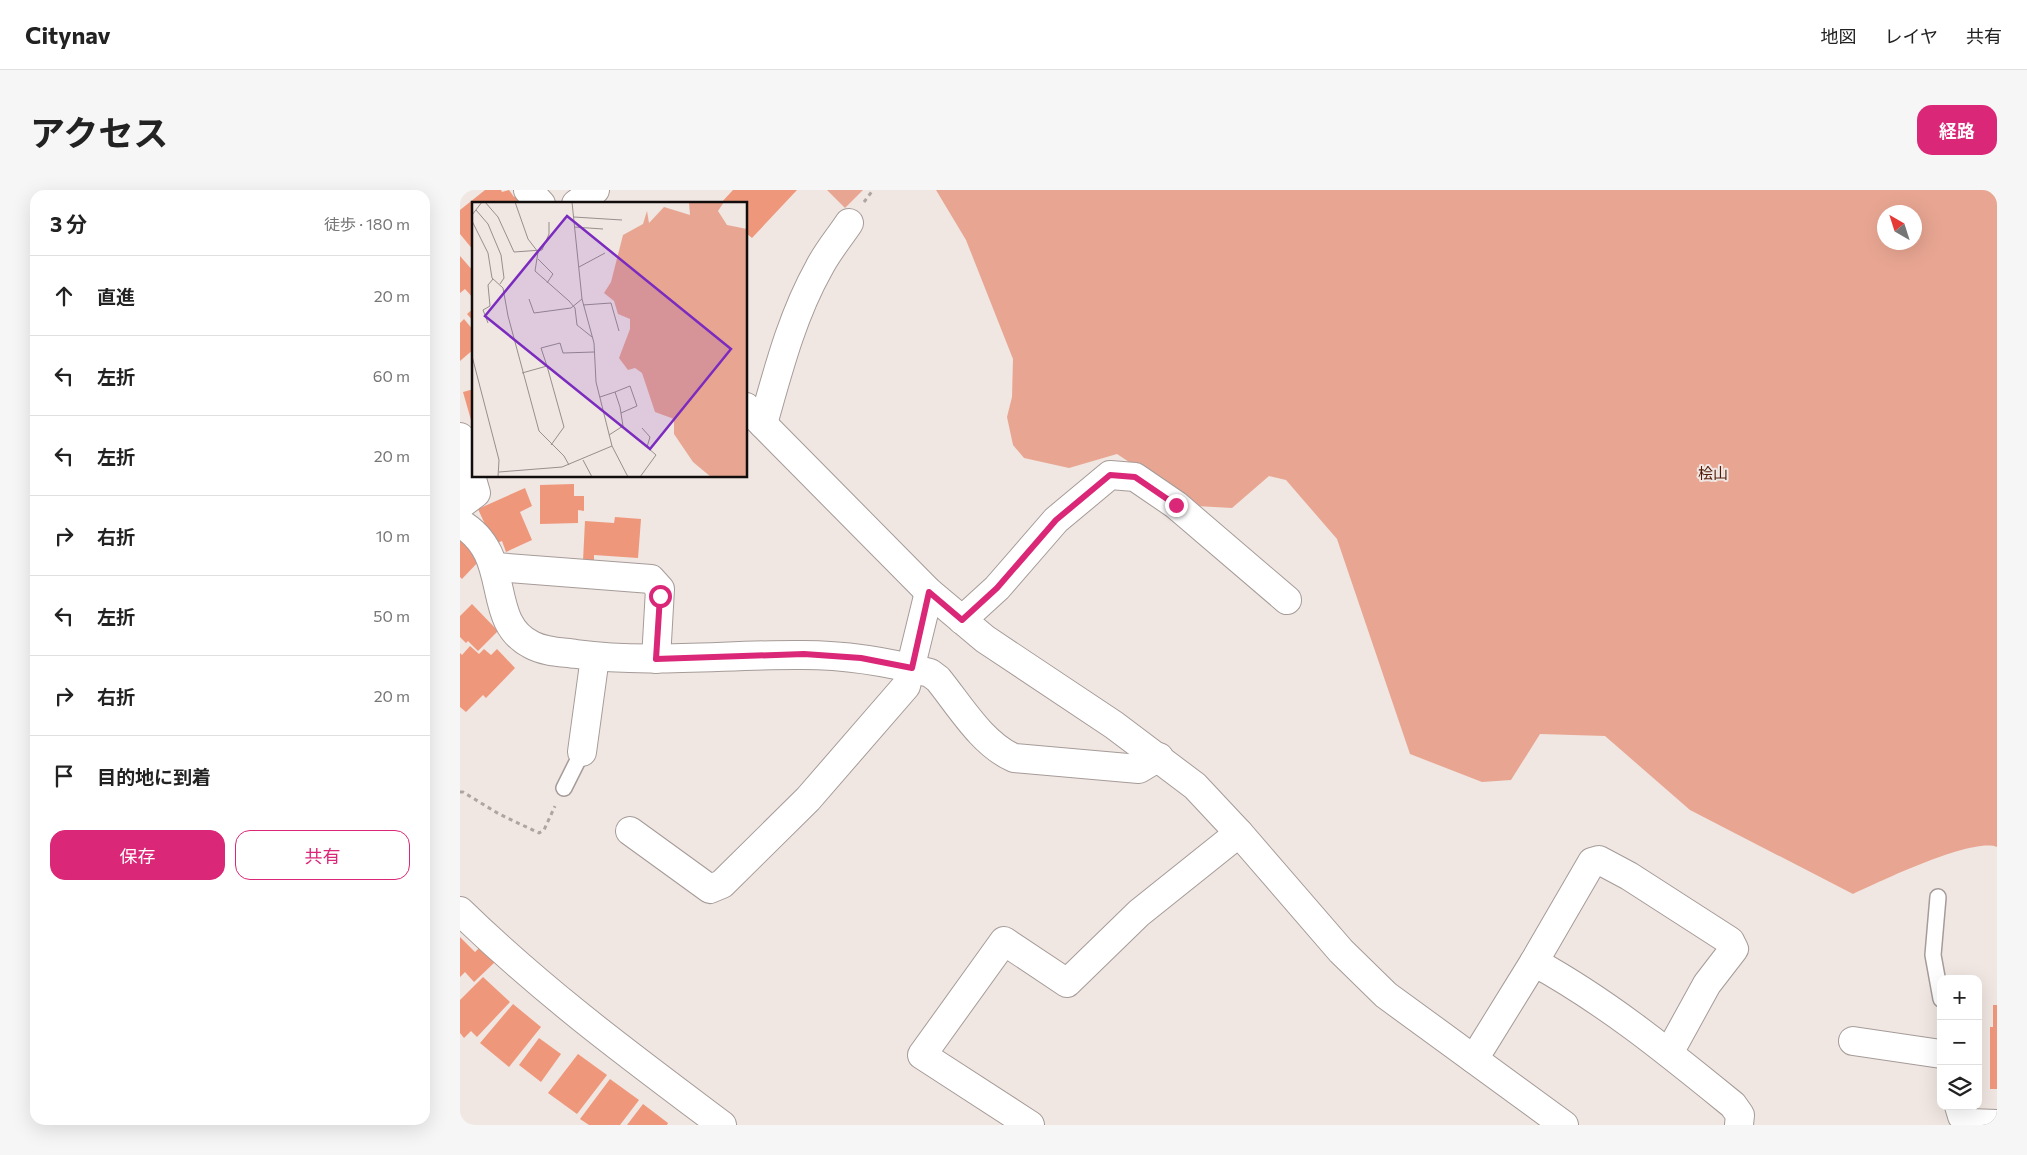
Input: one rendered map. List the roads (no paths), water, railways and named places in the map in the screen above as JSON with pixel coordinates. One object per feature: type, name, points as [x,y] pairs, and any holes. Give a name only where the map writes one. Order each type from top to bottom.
[{"type":"street","points":[[528,190],[539,202]]},
{"type":"street","points":[[579,202],[595,190]]},
{"type":"street","points":[[848,223],[819,268],[755,416],[929,592],[962,620],[985,639],[1158,757],[1195,786],[1240,833],[1357,968],[1386,995],[1564,1125]]},
{"type":"street","points":[[460,437],[476,493],[460,505]]},
{"type":"street","points":[[962,620],[997,588],[1056,520],[1110,475],[1135,477],[1176,505],[1287,600]]},
{"type":"street","points":[[460,523],[482,543],[495,568],[506,617],[510,626],[522,638],[539,648],[596,657],[656,659],[804,654],[861,658],[930,673],[938,679],[990,742],[1000,752],[1014,758],[1139,769],[1158,757]]},
{"type":"street","points":[[495,568],[651,579],[660,590],[656,659]]},
{"type":"street","points":[[630,831],[710,889],[722,884],[808,799],[906,686],[912,668],[929,592]]},
{"type":"street","points":[[582,752],[596,657]]},
{"type":"street","points":[[1030,1125],[922,1055],[1004,941],[1067,983],[1139,913],[1240,833]]},
{"type":"street","points":[[1474,1059],[1534,962],[1592,862],[1599,860],[1629,876],[1730,941],[1734,950],[1707,984],[1669,1053]]},
{"type":"street","points":[[460,911],[496,946],[585,1023],[722,1125]]},
{"type":"street","points":[[1534,962],[1572,983],[1669,1053],[1734,1105],[1740,1115],[1739,1125]]},
{"type":"street","points":[[1853,1041],[1937,1053]]},
{"type":"street","points":[[1960,1110],[1962,1116],[1970,1123],[1997,1124]]},
{"type":"lane","points":[[564,788],[582,752]]},
{"type":"lane","points":[[1937,980],[1932,956],[1938,897]]},
{"type":"park label","name":"桧山","points":[[1713,474]]}]
